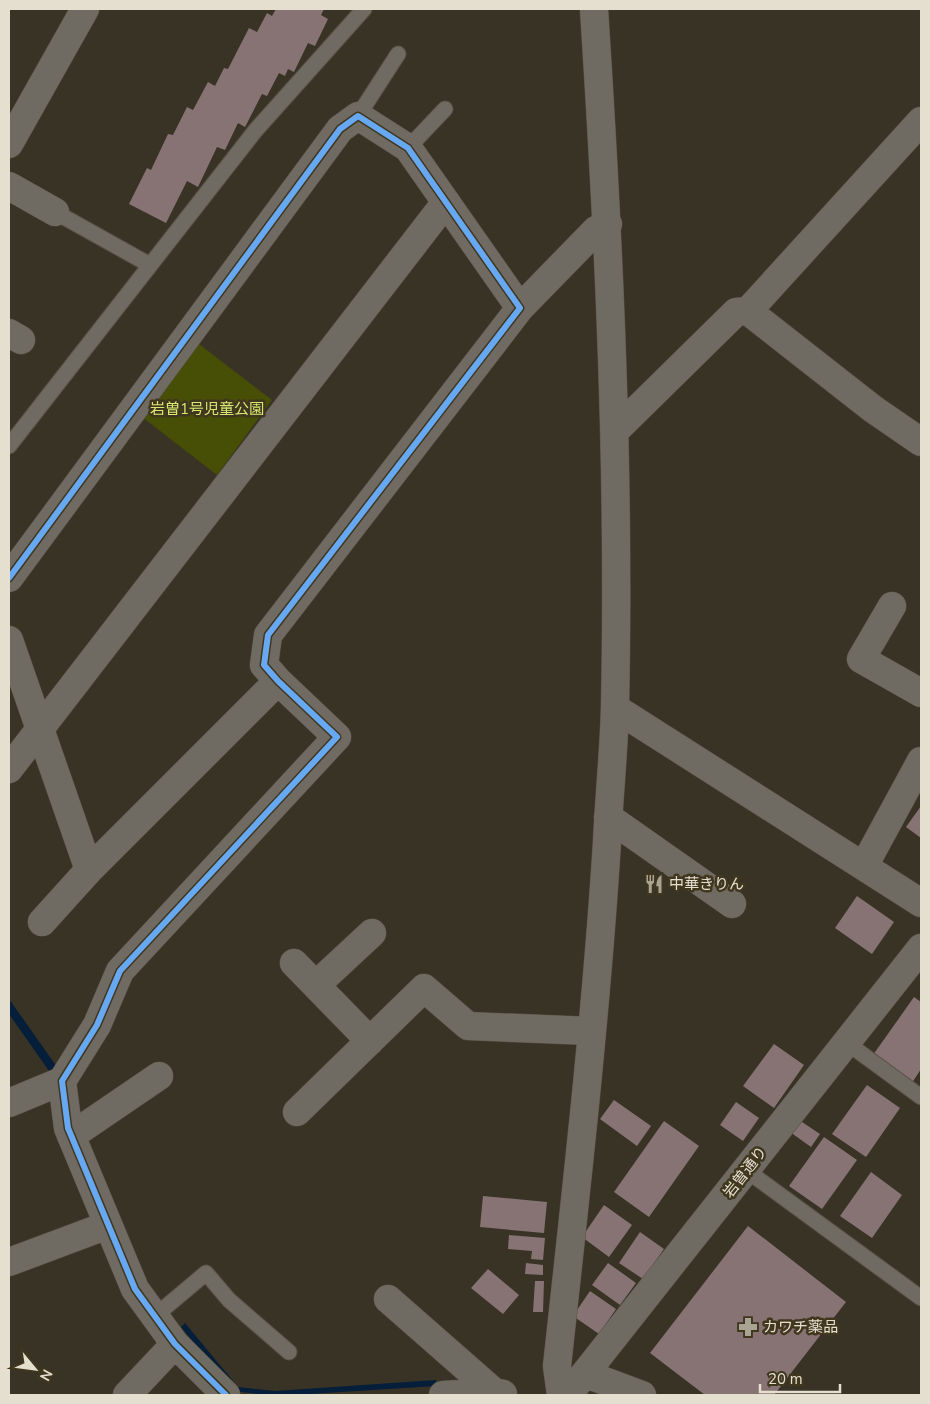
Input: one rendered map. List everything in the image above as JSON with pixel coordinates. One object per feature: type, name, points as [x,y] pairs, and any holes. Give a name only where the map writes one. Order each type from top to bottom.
[{"type":"street","points":[[9,144],[84,9]]},
{"type":"street","points":[[561,1395],[557,1366],[582,1131],[603,901],[615,708],[615,431],[608,224],[594,9]]},
{"type":"street","points":[[9,578],[340,129],[358,116],[408,148],[520,308]]},
{"type":"street","points":[[748,311],[921,121]]},
{"type":"street","points":[[10,191],[56,212]]},
{"type":"street","points":[[9,769],[446,202]]},
{"type":"street","points":[[9,1103],[62,1081],[98,1025],[120,971],[337,737],[278,681],[264,665],[268,635],[520,308],[596,230],[608,224]]},
{"type":"street","points":[[615,431],[736,312],[748,311],[873,409],[921,442]]},
{"type":"street","points":[[892,606],[861,659],[921,693]]},
{"type":"street","points":[[9,640],[89,870]]},
{"type":"street","points":[[42,922],[89,870],[278,681]]},
{"type":"street","points":[[615,708],[921,903]]},
{"type":"street","points":[[864,866],[921,761]]},
{"type":"street","points":[[608,817],[732,904]]},
{"type":"street","points":[[316,985],[372,933]]},
{"type":"street","name":"岩曽通り","points":[[568,1395],[921,948]]},
{"type":"street","points":[[294,962],[370,1041]]},
{"type":"street","points":[[297,1112],[424,988],[468,1026],[591,1031]]},
{"type":"street","points":[[71,1136],[159,1076]]},
{"type":"street","points":[[62,1081],[68,1128],[135,1289],[176,1344],[226,1395]]},
{"type":"street","points":[[9,1262],[108,1225]]},
{"type":"street","points":[[388,1299],[500,1394]]},
{"type":"street","points":[[127,1395],[176,1344]]},
{"type":"street","points":[[586,1374],[642,1395]]},
{"type":"street","points":[[442,1395],[500,1394]]},
{"type":"lane","points":[[9,446],[255,131],[364,9]]},
{"type":"lane","points":[[358,116],[398,54]]},
{"type":"lane","points":[[408,148],[445,109]]},
{"type":"lane","points":[[56,212],[150,265]]},
{"type":"lane","points":[[847,1043],[921,1097]]},
{"type":"lane","points":[[746,1170],[921,1298]]},
{"type":"lane","points":[[155,1316],[206,1273],[229,1300],[289,1352]]},
{"type":"green space","name":"岩曽1号児童公園","points":[[199,344],[272,400],[217,475],[142,417]]},
{"type":"water","points":[[9,999],[57,1067],[49,1071],[9,1014]]},
{"type":"water","points":[[185,1323],[238,1387],[275,1391],[436,1380],[436,1386],[294,1395],[267,1395],[233,1391],[181,1327]]},
{"type":"building","points":[[276,9],[324,9],[321,15],[328,19],[315,46],[308,43],[294,72],[288,69],[285,76],[279,73],[267,96],[262,94],[245,127],[238,123],[225,150],[217,147],[198,187],[187,181],[166,223],[129,204],[147,168],[151,170],[168,134],[173,135],[187,107],[193,110],[208,82],[215,86],[224,68],[228,69],[249,28],[257,32],[267,13],[272,16]]},
{"type":"building","points":[[921,806],[921,838],[906,827]]},
{"type":"building","points":[[857,896],[894,922],[872,954],[835,928]]},
{"type":"building","points":[[914,997],[921,1002],[921,1069],[912,1083],[873,1055]]},
{"type":"building","points":[[774,1044],[804,1065],[774,1108],[743,1086]]},
{"type":"building","points":[[867,1085],[900,1108],[866,1157],[832,1134]]},
{"type":"building","points":[[614,1100],[651,1126],[637,1146],[600,1119]]},
{"type":"building","points":[[736,1102],[759,1118],[743,1141],[720,1125]]},
{"type":"building","points":[[799,1120],[820,1134],[811,1147],[790,1132]]},
{"type":"building","points":[[664,1121],[699,1146],[649,1217],[614,1192]]},
{"type":"building","points":[[824,1137],[857,1160],[822,1209],[789,1186]]},
{"type":"building","points":[[871,1172],[902,1195],[872,1238],[840,1216]]},
{"type":"building","points":[[483,1196],[547,1202],[544,1233],[480,1227]]},
{"type":"building","points":[[604,1205],[632,1225],[609,1257],[582,1237]]},
{"type":"building","name":"カワチ薬品","points":[[748,1226],[846,1302],[774,1395],[705,1395],[650,1353]]},
{"type":"building","points":[[640,1232],[664,1249],[643,1279],[619,1263]]},
{"type":"building","points":[[509,1235],[545,1238],[543,1260],[531,1259],[532,1251],[508,1249]]},
{"type":"building","points":[[526,1263],[543,1265],[543,1275],[525,1274]]},
{"type":"building","points":[[608,1263],[636,1283],[620,1305],[592,1285]]},
{"type":"building","points":[[488,1269],[519,1295],[503,1314],[471,1288]]},
{"type":"building","points":[[535,1281],[544,1281],[543,1312],[533,1312]]},
{"type":"building","points":[[590,1291],[616,1309],[599,1334],[573,1316]]},
{"type":"cycle path","points":[[9,578],[340,129],[358,116],[408,148],[520,308],[268,635],[264,665],[278,681],[337,737],[120,971],[97,1025],[62,1081],[68,1128],[135,1289],[175,1344],[226,1395]]},
{"type":"place","name":"中華きりん","points":[[654,884]]},
{"type":"place","name":"カワチ薬品","points":[[748,1327]]}]
